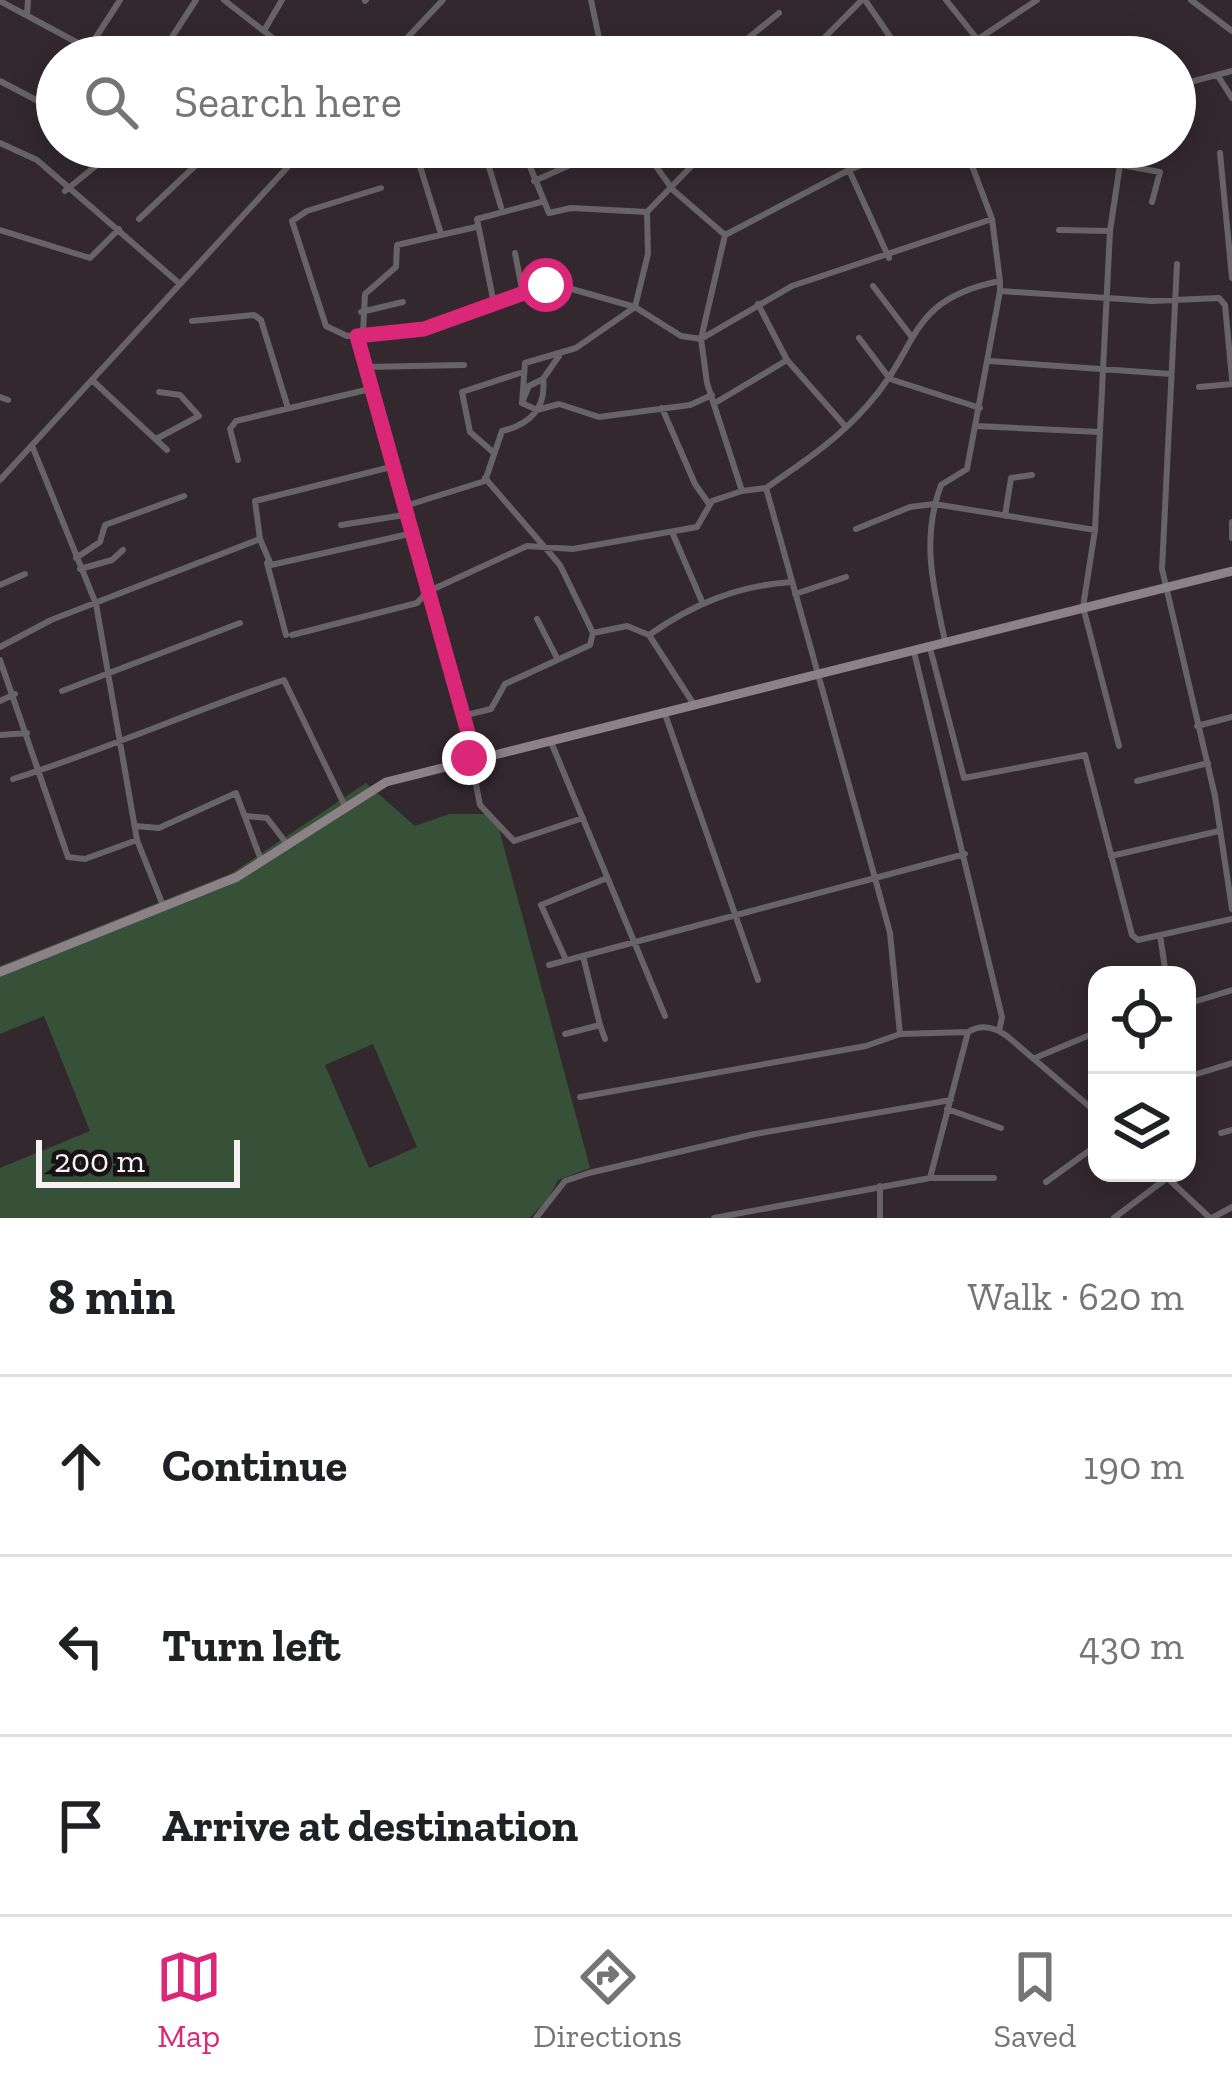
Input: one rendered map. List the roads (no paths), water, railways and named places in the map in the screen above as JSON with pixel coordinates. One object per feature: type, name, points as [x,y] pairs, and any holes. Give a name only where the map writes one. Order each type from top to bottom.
[{"type":"street","points":[[27,15],[28,0]]},
{"type":"street","points":[[97,36],[120,0]]},
{"type":"street","points":[[173,36],[196,0]]},
{"type":"street","points":[[224,0],[274,36]]},
{"type":"street","points":[[265,28],[282,0]]},
{"type":"street","points":[[409,36],[443,0]]},
{"type":"street","points":[[592,0],[599,36]]},
{"type":"street","points":[[827,36],[864,0],[889,36]]},
{"type":"street","points":[[946,0],[975,36]]},
{"type":"street","points":[[984,36],[1037,0]]},
{"type":"street","points":[[1191,0],[1232,31]]},
{"type":"street","points":[[0,1],[66,36]]},
{"type":"street","points":[[751,36],[779,13]]},
{"type":"street","points":[[1196,81],[1232,71]]},
{"type":"street","points":[[1218,76],[1232,98]]},
{"type":"street","points":[[0,81],[36,100]]},
{"type":"street","points":[[0,142],[36,160]]},
{"type":"street","points":[[1220,153],[1232,278]]},
{"type":"street","points":[[44,168],[65,191],[119,230],[180,284]]},
{"type":"street","points":[[65,191],[93,168]]},
{"type":"street","points":[[139,219],[193,168]]},
{"type":"street","points":[[0,480],[285,168]]},
{"type":"street","points":[[421,168],[441,234]]},
{"type":"street","points":[[489,168],[501,208]]},
{"type":"street","points":[[529,168],[549,213],[572,208],[647,212],[692,168]]},
{"type":"street","points":[[534,181],[563,168]]},
{"type":"street","points":[[657,168],[673,190],[725,235]]},
{"type":"street","points":[[742,490],[701,339],[725,235],[854,168]]},
{"type":"street","points":[[945,640],[930,565],[934,504],[941,484],[968,469],[1000,291],[992,220],[972,168]]},
{"type":"street","points":[[1119,746],[1082,607],[1095,530],[1110,231],[1120,168]]},
{"type":"street","points":[[1138,168],[1160,172],[1152,202]]},
{"type":"street","points":[[849,170],[889,258]]},
{"type":"street","points":[[381,188],[307,211],[292,221],[326,326],[360,334],[424,329],[561,284],[635,308],[681,336],[701,339],[792,286],[889,258],[992,220]]},
{"type":"street","points":[[494,304],[477,219],[501,208],[542,202]]},
{"type":"street","points":[[522,403],[520,373],[525,363],[560,355],[635,308],[648,254],[647,212]]},
{"type":"street","points":[[476,227],[397,245],[396,267],[370,286],[361,312],[365,367],[462,716],[481,805],[514,841],[583,818]]},
{"type":"street","points":[[0,230],[90,258],[119,230]]},
{"type":"street","points":[[1060,230],[1110,231]]},
{"type":"street","points":[[515,253],[523,294]]},
{"type":"street","points":[[1177,264],[1162,569],[1228,854],[1232,909]]},
{"type":"street","points":[[391,467],[255,501],[260,539],[289,635],[417,602],[427,592],[520,548],[542,550],[700,525],[710,504],[742,490],[766,488],[846,427],[890,379],[934,305],[962,289],[1000,281]]},
{"type":"street","points":[[873,286],[912,336]]},
{"type":"street","points":[[1000,291],[1222,300],[1232,351],[1232,381],[1199,386]]},
{"type":"street","points":[[361,312],[404,302]]},
{"type":"street","points":[[758,304],[787,360],[846,427]]},
{"type":"street","points":[[192,321],[256,316],[287,408]]},
{"type":"street","points":[[859,338],[890,379],[980,408]]},
{"type":"street","points":[[341,525],[462,492],[485,478],[502,431],[524,426],[537,410],[543,379],[560,355]]},
{"type":"street","points":[[522,403],[537,410],[559,404],[598,417],[662,408],[714,399],[787,360]]},
{"type":"street","points":[[987,361],[1171,374]]},
{"type":"street","points":[[365,367],[464,365]]},
{"type":"street","points":[[493,452],[470,432],[462,392],[520,373]]},
{"type":"street","points":[[522,403],[529,386],[543,379]]},
{"type":"street","points":[[92,380],[166,450]]},
{"type":"street","points":[[238,460],[230,426],[370,389]]},
{"type":"street","points":[[155,439],[200,416],[180,394],[159,392]]},
{"type":"street","points":[[662,408],[694,484],[710,504]]},
{"type":"street","points":[[976,426],[1099,432]]},
{"type":"street","points":[[32,448],[96,604],[137,840],[164,908]]},
{"type":"street","points":[[1005,516],[1011,478],[1031,475]]},
{"type":"street","points":[[462,716],[491,709],[505,684],[590,645],[592,633],[560,565],[542,550],[522,518],[485,478]]},
{"type":"street","points":[[766,488],[890,933],[900,1034]]},
{"type":"street","points":[[76,558],[100,542],[105,525],[184,496]]},
{"type":"street","points":[[856,529],[910,507],[934,504],[1095,530]]},
{"type":"street","points":[[1232,522],[1232,538]]},
{"type":"street","points":[[672,532],[703,604]]},
{"type":"street","points":[[267,563],[410,534]]},
{"type":"street","points":[[0,647],[260,539]]},
{"type":"street","points":[[80,569],[112,560],[123,550]]},
{"type":"street","points":[[0,972],[164,908],[262,863],[386,782],[1232,571]]},
{"type":"street","points":[[0,584],[25,574]]},
{"type":"street","points":[[795,594],[846,577]]},
{"type":"street","points":[[649,635],[748,585],[790,582]]},
{"type":"street","points":[[537,619],[558,659]]},
{"type":"street","points":[[62,691],[240,623]]},
{"type":"street","points":[[592,633],[627,626],[649,635],[684,681],[693,703]]},
{"type":"street","points":[[929,645],[964,778],[1085,755],[1132,935],[1138,940],[1232,920]]},
{"type":"street","points":[[913,649],[965,854],[1002,1017],[1000,1030]]},
{"type":"street","points":[[0,660],[72,860],[137,840]]},
{"type":"street","points":[[13,779],[284,680],[345,806]]},
{"type":"street","points":[[0,700],[15,694]]},
{"type":"street","points":[[664,710],[758,980]]},
{"type":"street","points":[[1197,726],[1232,717]]},
{"type":"street","points":[[1,735],[27,733]]},
{"type":"street","points":[[550,739],[664,1016]]},
{"type":"street","points":[[1137,781],[1208,763]]},
{"type":"street","points":[[135,826],[159,828],[233,793],[262,863]]},
{"type":"street","points":[[246,816],[274,823],[289,847]]},
{"type":"street","points":[[1112,856],[1220,831]]},
{"type":"street","points":[[549,965],[965,854]]},
{"type":"street","points":[[566,960],[541,904],[607,878]]},
{"type":"street","points":[[1160,934],[1165,966]]},
{"type":"street","points":[[584,956],[605,1039]]},
{"type":"street","points":[[1196,1001],[1232,990]]},
{"type":"street","points":[[566,1034],[600,1025]]},
{"type":"street","points":[[580,1097],[866,1046],[900,1034],[1000,1030],[1088,1104]]},
{"type":"street","points":[[930,1178],[968,1032]]},
{"type":"street","points":[[1034,1058],[1088,1036]]},
{"type":"street","points":[[1196,1074],[1232,1063]]},
{"type":"street","points":[[536,1218],[545,1215],[565,1181],[589,1173],[755,1134],[951,1100]]},
{"type":"street","points":[[947,1109],[1001,1128]]},
{"type":"street","points":[[1221,1133],[1232,1130]]},
{"type":"street","points":[[1046,1182],[1088,1152]]},
{"type":"street","points":[[714,1218],[930,1178],[994,1178]]},
{"type":"street","points":[[1114,1218],[1158,1182]]},
{"type":"street","points":[[1172,1182],[1211,1218],[1232,1207]]},
{"type":"street","points":[[880,1186],[880,1218]]}]
